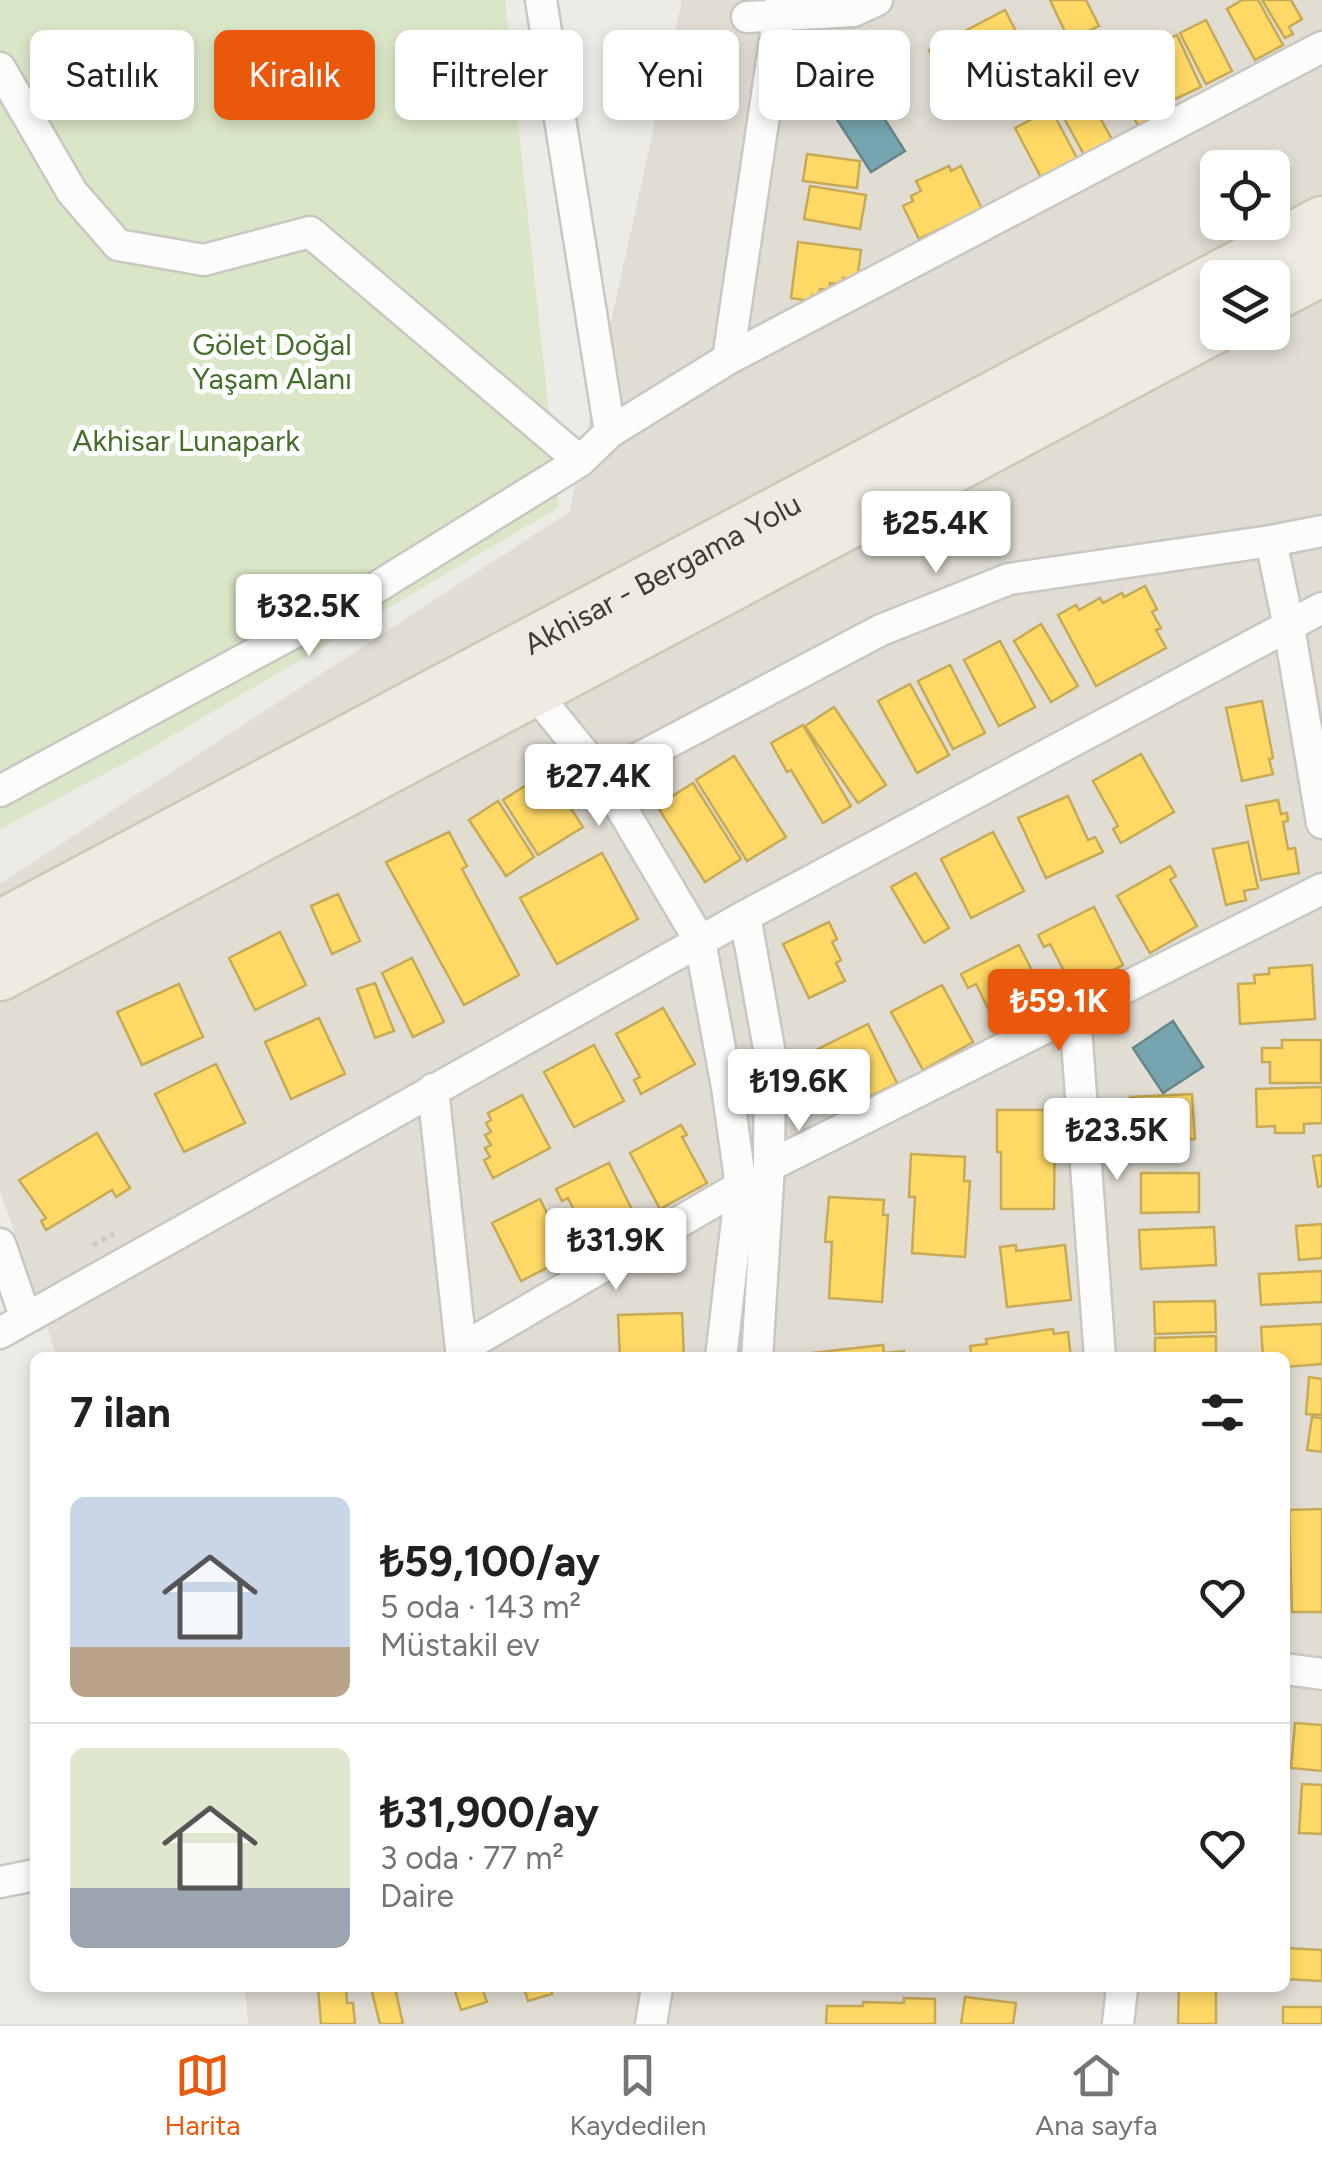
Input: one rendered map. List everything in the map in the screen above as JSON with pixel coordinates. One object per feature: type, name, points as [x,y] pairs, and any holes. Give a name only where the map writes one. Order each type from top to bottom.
[{"type":"main road","name":"Akhisar - Bergama Yolu","points":[[0,926],[1322,222]]},
{"type":"main road","points":[[1290,287],[1322,270]]},
{"type":"main road","name":"Akhisar - Bergama Yolu","points":[[0,975],[1200,336]]},
{"type":"street","points":[[541,0],[610,432]]},
{"type":"street","points":[[747,17],[780,8],[852,11],[877,0]]},
{"type":"street","points":[[728,359],[780,8]]},
{"type":"street","points":[[0,791],[370,592],[580,462],[610,432],[728,359],[1322,47]]},
{"type":"street","points":[[0,68],[72,192],[118,245],[204,260],[310,232],[580,462]]},
{"type":"street","points":[[602,777],[882,630],[1010,579],[1322,530]]},
{"type":"street","points":[[1271,541],[1322,823]]},
{"type":"street","points":[[0,1244],[12,1324],[745,916],[1322,608]]},
{"type":"street","points":[[534,692],[602,777],[700,941],[727,1087],[740,1186],[721,1352]]},
{"type":"street","points":[[769,1166],[1322,889]]},
{"type":"street","points":[[745,916],[770,1054],[769,1166],[757,1352]]},
{"type":"street","points":[[1075,1013],[1100,1352]]},
{"type":"street","points":[[432,1089],[462,1352]]},
{"type":"street","points":[[464,1352],[740,1186]]},
{"type":"street","points":[[1290,1670],[1322,1674]]},
{"type":"street","points":[[0,1882],[30,1876]]},
{"type":"street","points":[[649,2024],[655,1992]]},
{"type":"street","points":[[1118,2024],[1122,1992]]},
{"type":"shaded area","points":[[682,0],[1322,0],[1322,2024],[248,2024],[245,1992],[1290,1992],[1290,1352],[55,1352],[0,1191],[0,884],[569,512],[656,120],[739,120],[739,30],[675,30]]},
{"type":"green space","name":"Gölet Doğal Yaşam Alanı","points":[[0,0],[505,0],[508,30],[395,30],[395,120],[518,120],[559,507],[131,760],[0,829]]},
{"type":"building: Konut","points":[[1050,0],[1086,0],[1099,26],[1064,30]]},
{"type":"building: Konut","points":[[1242,0],[1258,0],[1283,45],[1255,60],[1227,9]]},
{"type":"building: Konut","points":[[1262,0],[1291,0],[1302,19],[1289,27],[1293,34],[1285,38]]},
{"type":"building: Konut","points":[[1005,10],[1015,30],[967,30]]},
{"type":"building: Konut","points":[[1206,20],[1232,71],[1206,84],[1180,33]]},
{"type":"building: Konut","points":[[1175,36],[1201,87],[1175,99]]},
{"type":"building: Konut","points":[[1030,120],[1057,120],[1079,162],[1043,181],[1015,128]]},
{"type":"building: Konut","points":[[1065,120],[1101,120],[1117,149],[1089,164]]},
{"type":"building: Konut","points":[[1135,120],[1161,120],[1141,131]]},
{"type":"building: Konut","points":[[807,154],[860,161],[857,188],[803,181]]},
{"type":"building: Konut","points":[[949,166],[951,171],[961,166],[982,209],[919,239],[903,206],[921,191],[916,181]]},
{"type":"building: Konut","points":[[810,186],[866,195],[860,229],[804,219]]},
{"type":"building: Konut","points":[[798,242],[861,250],[857,280],[843,278],[842,284],[830,283],[829,290],[820,289],[819,296],[812,295],[811,301],[791,298]]},
{"type":"building: Konut","points":[[1145,586],[1157,609],[1152,612],[1161,628],[1156,630],[1166,648],[1096,686],[1058,615],[1076,605],[1079,610],[1100,598],[1103,603],[1122,593],[1124,597]]},
{"type":"building: Konut","points":[[1041,624],[1078,686],[1051,702],[1014,641]]},
{"type":"building: Konut","points":[[1000,641],[1035,707],[999,726],[964,660]]},
{"type":"building: Konut","points":[[950,665],[985,733],[953,749],[918,681]]},
{"type":"building: Konut","points":[[910,684],[949,755],[917,773],[878,701]]},
{"type":"building: Konut","points":[[1262,701],[1273,774],[1242,781],[1226,708]]},
{"type":"building: Konut","points":[[834,707],[886,785],[858,803],[805,726]]},
{"type":"building: Konut","points":[[803,725],[851,806],[823,823],[771,743]]},
{"type":"building: Konut","points":[[1141,754],[1174,812],[1121,843],[1113,829],[1118,826],[1093,781]]},
{"type":"building: Konut","points":[[734,756],[786,837],[747,861],[696,780]]},
{"type":"building: Konut","points":[[547,772],[583,827],[538,855],[503,800]]},
{"type":"building: Konut","points":[[693,783],[741,859],[705,882],[657,806]]},
{"type":"building: Konut","points":[[1068,796],[1088,840],[1095,837],[1103,852],[1046,878],[1018,818]]},
{"type":"building: Konut","points":[[1278,800],[1281,814],[1287,813],[1288,821],[1283,822],[1288,849],[1295,848],[1299,873],[1261,880],[1246,806]]},
{"type":"building: Konut","points":[[498,801],[534,857],[506,876],[469,820]]},
{"type":"building: Konut","points":[[449,832],[467,866],[462,869],[519,975],[464,1005],[386,862]]},
{"type":"building: Konut","points":[[993,832],[1024,891],[971,918],[941,859]]},
{"type":"building: Konut","points":[[1248,842],[1258,888],[1244,891],[1246,900],[1226,905],[1213,849]]},
{"type":"building: Konut","points":[[602,853],[638,919],[557,964],[520,898]]},
{"type":"building: Konut","points":[[1170,866],[1176,876],[1170,880],[1197,926],[1150,953],[1117,896]]},
{"type":"building: Konut","points":[[916,873],[949,928],[924,943],[891,887]]},
{"type":"building: Konut","points":[[338,894],[360,941],[332,954],[311,906]]},
{"type":"building: Konut","points":[[1094,907],[1123,965],[1074,990],[1050,944],[1044,947],[1038,935]]},
{"type":"building: Konut","points":[[829,922],[837,939],[832,942],[841,960],[836,963],[845,981],[809,998],[783,944]]},
{"type":"building: Konut","points":[[280,932],[306,985],[255,1010],[229,958]]},
{"type":"building: Konut","points":[[1019,945],[1049,1004],[998,1029],[976,984],[968,988],[961,974]]},
{"type":"building: Konut","points":[[412,958],[444,1022],[413,1037],[382,973]]},
{"type":"building: Konut","points":[[1312,965],[1315,1019],[1240,1024],[1238,984],[1255,983],[1254,975],[1269,974],[1269,968]]},
{"type":"building: Konut","points":[[375,983],[394,1031],[375,1038],[357,989]]},
{"type":"building: Konut","points":[[179,984],[203,1037],[142,1065],[117,1012]]},
{"type":"building: Konut","points":[[942,985],[973,1042],[923,1070],[891,1012]]},
{"type":"building: Konut","points":[[663,1008],[695,1064],[641,1094],[634,1080],[640,1077],[616,1034]]},
{"type":"building: Konut","points":[[319,1018],[345,1074],[291,1099],[265,1042]]},
{"type":"building: Konut","points":[[868,1024],[897,1083],[849,1107],[826,1062],[819,1065],[812,1052]]},
{"type":"building: Konut","points":[[1282,1040],[1321,1040],[1321,1083],[1270,1083],[1270,1062],[1262,1062],[1262,1048],[1282,1048]]},
{"type":"building: Konut","points":[[594,1045],[624,1101],[574,1127],[544,1072]]},
{"type":"building: Konut","points":[[216,1064],[245,1123],[184,1152],[155,1094]]},
{"type":"building: Konut","points":[[1322,1087],[1322,1123],[1304,1124],[1304,1133],[1275,1133],[1275,1126],[1257,1127],[1256,1089]]},
{"type":"building: Konut","points":[[1192,1094],[1195,1139],[1132,1141],[1130,1097]]},
{"type":"building: Konut","points":[[522,1095],[550,1148],[493,1178],[484,1160],[490,1157],[485,1148],[491,1145],[485,1135],[491,1132],[486,1123],[491,1120],[488,1113]]},
{"type":"building: Konut","points":[[997,1110],[1055,1110],[1054,1209],[1001,1209]]},
{"type":"building: Konut","points":[[681,1125],[687,1135],[682,1137],[707,1183],[660,1209],[630,1153]]},
{"type":"building: Konut","points":[[97,1133],[130,1188],[116,1197],[112,1190],[46,1230],[41,1221],[46,1218],[19,1180]]},
{"type":"building: Konut","points":[[911,1154],[965,1157],[964,1181],[970,1181],[965,1257],[912,1253],[915,1197],[909,1197]]},
{"type":"building: Konut","points":[[1322,1155],[1322,1186],[1318,1187],[1313,1156]]},
{"type":"building: Konut","points":[[609,1163],[637,1220],[590,1243],[568,1198],[562,1201],[556,1189]]},
{"type":"building: Konut","points":[[1141,1173],[1199,1173],[1199,1212],[1141,1213]]},
{"type":"building: Konut","points":[[829,1197],[884,1200],[883,1215],[888,1215],[882,1302],[829,1298],[832,1242],[825,1242]]},
{"type":"building: Konut","points":[[540,1199],[568,1257],[521,1281],[492,1223]]},
{"type":"building: Konut","points":[[1322,1224],[1322,1258],[1299,1260],[1296,1226]]},
{"type":"building: Konut","points":[[1214,1227],[1216,1265],[1141,1269],[1139,1230]]},
{"type":"building: Konut","points":[[1016,1245],[1016,1251],[1065,1245],[1071,1300],[1007,1307],[1000,1247]]},
{"type":"building: Konut","points":[[1322,1271],[1322,1302],[1261,1305],[1259,1274]]},
{"type":"building: Konut","points":[[1215,1301],[1216,1332],[1155,1334],[1154,1302]]},
{"type":"building: Konut","points":[[682,1313],[684,1352],[620,1352],[618,1315]]},
{"type":"building: Konut","points":[[1322,1324],[1322,1364],[1290,1367],[1290,1352],[1263,1352],[1261,1327]]},
{"type":"building: Konut","points":[[1053,1329],[1054,1334],[1068,1332],[1070,1352],[971,1352],[970,1346],[987,1344],[986,1339]]},
{"type":"building: Konut","points":[[1216,1336],[1216,1352],[1155,1352],[1155,1338]]},
{"type":"building: Konut","points":[[883,1345],[884,1352],[820,1352]]},
{"type":"building: Konut","points":[[1309,1377],[1322,1379],[1322,1415],[1306,1414]]},
{"type":"building: Konut","points":[[1312,1417],[1322,1418],[1322,1452],[1307,1450]]},
{"type":"building: Konut","points":[[1322,1509],[1322,1612],[1292,1612],[1290,1510]]},
{"type":"building: Konut","points":[[1295,1723],[1322,1725],[1322,1771],[1291,1768]]},
{"type":"building: Konut","points":[[1302,1784],[1322,1785],[1322,1834],[1299,1833]]},
{"type":"building: Konut","points":[[1290,1948],[1322,1950],[1322,1981],[1290,1979]]},
{"type":"building: Konut","points":[[318,1992],[346,1992],[347,2003],[353,2003],[355,2024],[321,2024]]},
{"type":"building: Konut","points":[[372,1992],[396,1992],[403,2024],[380,2024]]},
{"type":"building: Konut","points":[[455,1992],[483,1992],[487,2002],[461,2010]]},
{"type":"building: Konut","points":[[525,1992],[551,1992],[552,1994],[528,2001]]},
{"type":"building: Konut","points":[[1179,1992],[1216,1992],[1216,2024],[1178,2024]]},
{"type":"building: Konut","points":[[965,1997],[1016,2003],[1013,2024],[961,2024]]},
{"type":"building: Konut","points":[[904,1998],[935,1999],[935,2024],[826,2024],[827,2006],[904,2003]]},
{"type":"building: Konut","points":[[1283,2007],[1322,2007],[1322,2024],[1283,2024]]},
{"type":"building: Kamu","points":[[837,120],[885,120],[905,151],[871,172]]},
{"type":"building: Kamu","points":[[1173,1021],[1203,1067],[1163,1093],[1133,1048]]},
{"type":"park label","name":"Akhisar Lunapark","points":[[186,440]]}]
